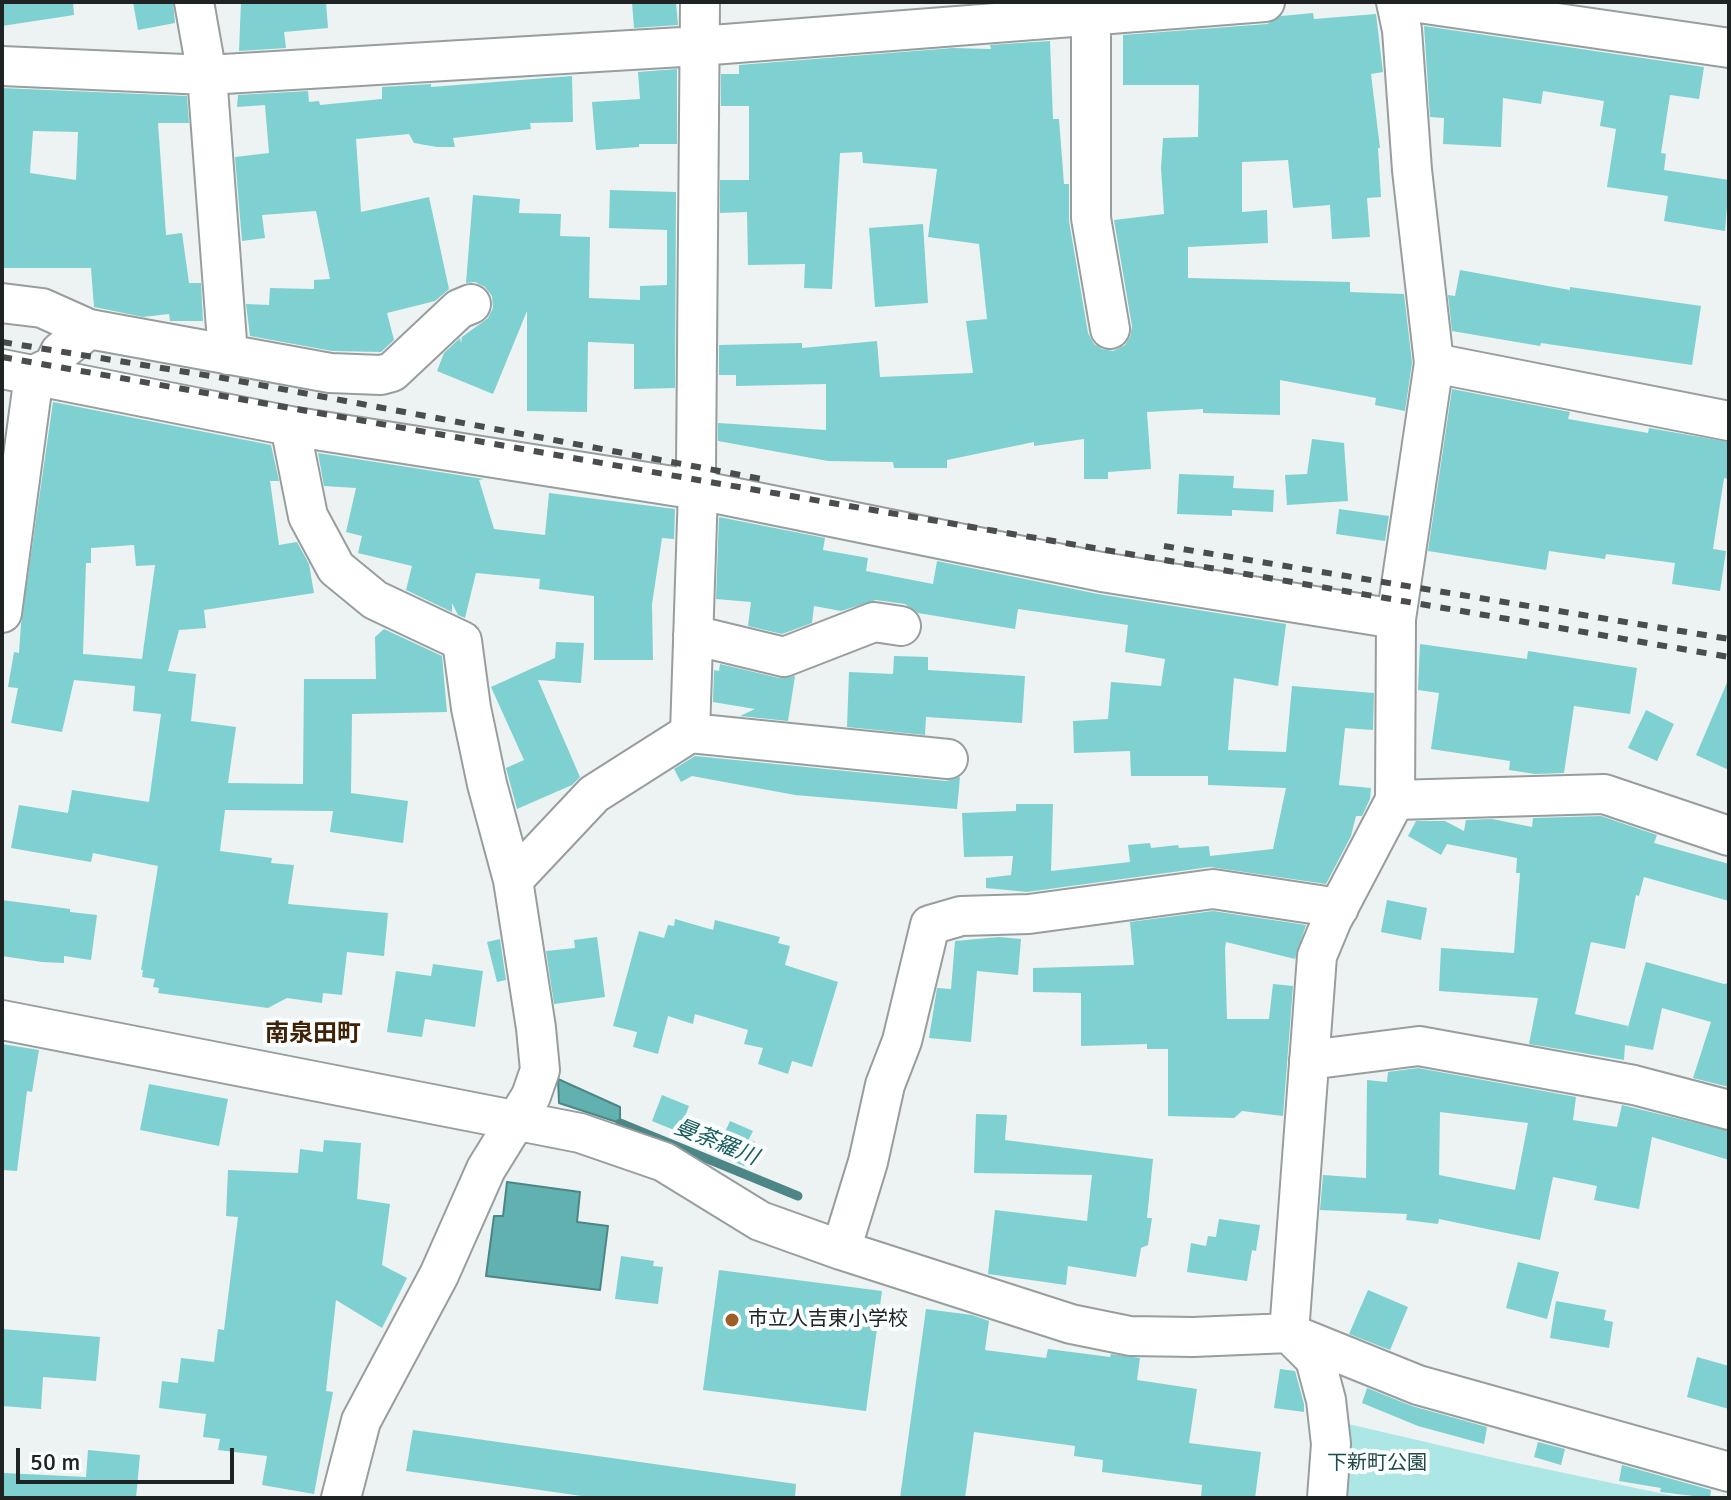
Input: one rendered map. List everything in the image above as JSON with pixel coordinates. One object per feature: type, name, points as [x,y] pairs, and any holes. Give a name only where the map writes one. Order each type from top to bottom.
[{"type":"street","points":[[194,2],[207,75],[228,355]]},
{"type":"street","points":[[690,733],[698,490],[700,2]]},
{"type":"street","points":[[2,66],[207,75],[699,46],[1265,2]]},
{"type":"street","points":[[1327,1498],[1331,1444],[1326,1400],[1315,1359],[1289,1333],[1317,956],[1395,800],[1396,619],[1434,363],[1412,170],[1402,30],[1396,2]]},
{"type":"street","points":[[1412,2],[1729,48]]},
{"type":"street","points":[[1091,14],[1091,218],[1110,329]]},
{"type":"street","points":[[2,303],[42,308],[89,329],[330,373],[381,375],[392,372],[459,309],[471,304]]},
{"type":"street","points":[[18,372],[53,366],[60,352],[89,329]]},
{"type":"street","points":[[1434,363],[1729,421]]},
{"type":"street","points":[[18,372],[290,426],[698,490],[1102,572],[1396,619]]},
{"type":"street","points":[[2,613],[18,372]]},
{"type":"street","points":[[290,426],[308,516],[336,568],[375,600],[462,641],[471,708],[484,769],[513,880],[540,1070],[531,1096],[486,1169],[439,1275],[361,1421],[341,1498]]},
{"type":"street","points":[[693,635],[784,657],[874,622],[901,626]]},
{"type":"street","points":[[513,880],[594,794],[690,733],[948,759]]},
{"type":"street","points":[[1395,800],[1604,794],[1729,836]]},
{"type":"street","points":[[841,1250],[868,1162],[885,1085],[902,1041],[930,925],[961,916],[1029,914],[1213,889],[1339,908]]},
{"type":"street","points":[[2,1020],[580,1133],[664,1162],[760,1221],[1058,1320],[1130,1336],[1289,1333],[1418,1385],[1729,1472]]},
{"type":"street","points":[[1309,1060],[1419,1046],[1634,1085],[1729,1110]]},
{"type":"green space","name":"下新町公園","points":[[1344,1423],[1503,1460],[1683,1498],[1341,1498]]},
{"type":"shaded area","points":[[558,1079],[620,1107],[620,1123],[559,1103]]},
{"type":"shaded area","points":[[507,1182],[580,1192],[577,1222],[608,1226],[600,1290],[486,1276],[494,1216],[503,1216]]},
{"type":"building","points":[[2,2],[73,2],[74,15],[2,26]]},
{"type":"building","points":[[133,2],[173,2],[175,23],[138,30]]},
{"type":"building","points":[[241,2],[326,2],[328,28],[284,32],[286,48],[239,51]]},
{"type":"building","points":[[632,2],[676,2],[678,25],[634,28]]},
{"type":"building","points":[[1313,13],[1314,19],[1376,14],[1383,72],[1371,74],[1380,148],[1381,197],[1367,198],[1370,237],[1332,239],[1330,205],[1293,208],[1288,160],[1242,162],[1242,212],[1267,210],[1268,243],[1188,247],[1188,278],[1350,282],[1350,292],[1404,294],[1412,363],[1405,411],[1375,405],[1376,398],[1280,380],[1280,415],[1203,413],[1203,409],[1147,412],[1151,469],[1108,472],[1108,479],[1084,479],[1084,439],[1034,446],[1034,442],[947,460],[947,468],[894,468],[893,462],[828,461],[718,441],[718,423],[826,430],[826,384],[736,386],[736,375],[719,375],[719,345],[802,343],[802,348],[877,341],[880,377],[973,373],[966,321],[987,319],[979,244],[928,237],[937,169],[863,163],[862,152],[840,153],[832,289],[804,288],[805,264],[748,265],[747,212],[720,213],[720,180],[749,180],[749,106],[721,106],[721,74],[739,74],[739,65],[953,48],[991,49],[990,45],[1050,41],[1053,119],[1059,119],[1064,184],[1069,184],[1069,221],[1088,333],[1094,344],[1113,351],[1125,345],[1132,326],[1114,220],[1164,214],[1163,138],[1198,137],[1199,85],[1123,85],[1123,35],[1267,24],[1281,16]]},
{"type":"building","points":[[1424,26],[1704,67],[1699,99],[1670,95],[1661,153],[1666,154],[1664,170],[1729,180],[1725,231],[1664,221],[1668,196],[1607,187],[1616,129],[1600,126],[1604,101],[1543,91],[1541,104],[1503,98],[1501,147],[1443,144],[1444,118],[1430,117]]},
{"type":"building","points":[[677,69],[677,144],[639,144],[639,147],[596,150],[592,102],[640,99],[638,72]]},
{"type":"building","points":[[572,76],[573,122],[530,123],[531,129],[453,138],[455,147],[414,143],[409,134],[356,139],[361,212],[429,197],[449,289],[435,301],[387,313],[394,340],[381,352],[332,351],[250,336],[246,304],[269,305],[270,288],[314,289],[314,280],[330,279],[316,211],[262,215],[265,238],[242,241],[235,157],[269,153],[265,105],[237,107],[238,95],[308,91],[309,102],[319,101],[320,105],[382,99],[382,87],[431,84],[431,87]]},
{"type":"building","points":[[2,88],[187,96],[189,123],[158,123],[166,235],[182,233],[189,283],[201,283],[203,321],[170,321],[169,314],[143,317],[94,307],[91,268],[2,268]],"holes":[[[33,131],[78,132],[76,180],[30,173]]]},
{"type":"building","points":[[610,190],[676,192],[675,388],[634,389],[634,344],[588,342],[587,412],[527,411],[527,311],[493,394],[437,371],[444,353],[460,338],[461,343],[462,337],[488,318],[493,308],[492,296],[485,287],[475,282],[466,283],[473,195],[520,199],[519,213],[561,214],[560,236],[590,237],[589,298],[640,300],[640,286],[667,285],[667,230],[609,228]]},
{"type":"building","points":[[923,224],[928,303],[875,307],[869,228]]},
{"type":"building","points":[[1460,270],[1570,290],[1570,287],[1701,306],[1692,365],[1541,343],[1540,346],[1452,331],[1448,295],[1455,296]]},
{"type":"building","points":[[1452,389],[1570,412],[1568,419],[1648,433],[1649,428],[1729,442],[1729,479],[1724,478],[1713,549],[1726,551],[1720,591],[1672,584],[1675,563],[1606,554],[1605,559],[1549,551],[1546,570],[1428,551]]},
{"type":"building","points":[[53,402],[271,445],[279,481],[270,481],[279,545],[297,542],[309,564],[314,593],[204,610],[206,628],[179,630],[168,671],[196,674],[191,721],[236,727],[228,783],[303,784],[304,679],[376,679],[375,637],[384,629],[442,656],[447,712],[352,714],[351,793],[408,801],[403,843],[330,832],[333,811],[225,810],[220,851],[272,858],[271,863],[294,865],[288,904],[388,913],[384,956],[347,952],[342,995],[323,993],[322,1003],[287,998],[268,1008],[158,993],[159,988],[153,987],[155,979],[142,977],[141,970],[158,866],[93,853],[91,862],[11,848],[19,805],[68,813],[72,790],[149,802],[161,714],[133,711],[135,686],[74,680],[62,732],[11,723],[18,688],[8,687],[14,652],[19,653]],"holes":[[[134,545],[136,566],[155,565],[142,659],[83,654],[86,563],[91,563],[91,548]]]},
{"type":"building","points":[[1312,439],[1344,443],[1348,501],[1287,505],[1285,475],[1307,474]]},
{"type":"building","points":[[318,453],[484,479],[479,480],[494,529],[545,535],[549,493],[675,509],[674,539],[662,538],[652,604],[653,660],[594,660],[594,596],[539,589],[540,579],[476,573],[465,618],[458,615],[452,603],[452,612],[406,590],[412,566],[358,553],[362,536],[346,532],[356,488],[324,486]]},
{"type":"building","points":[[1179,474],[1234,476],[1233,488],[1274,490],[1273,512],[1232,510],[1232,516],[1177,514]]},
{"type":"building","points":[[1339,509],[1389,516],[1385,541],[1336,534]]},
{"type":"building","points":[[719,517],[825,538],[823,550],[868,558],[866,571],[933,584],[937,561],[1098,594],[1286,624],[1278,686],[1234,678],[1228,750],[1286,752],[1292,686],[1374,693],[1373,730],[1345,728],[1339,785],[1371,788],[1370,799],[1362,816],[1356,816],[1351,836],[1326,884],[1210,867],[1027,892],[986,888],[986,878],[1011,875],[1013,856],[964,857],[962,813],[1016,811],[1016,804],[1053,804],[1051,871],[1130,862],[1128,845],[1150,843],[1151,848],[1209,846],[1210,856],[1273,849],[1286,788],[1208,785],[1208,776],[1131,776],[1130,751],[1074,753],[1073,721],[1108,719],[1111,682],[1161,686],[1165,659],[1125,652],[1128,625],[1018,609],[1015,629],[918,613],[905,604],[876,600],[841,611],[814,606],[812,623],[782,634],[748,626],[751,602],[716,599]]},
{"type":"building","points":[[556,642],[584,643],[581,683],[538,680],[580,777],[572,785],[517,809],[506,768],[524,760],[491,687],[555,658]]},
{"type":"building","points":[[1420,644],[1527,659],[1528,651],[1637,668],[1630,714],[1574,706],[1564,773],[1535,774],[1509,770],[1510,761],[1431,749],[1439,693],[1418,690]]},
{"type":"building","points":[[894,656],[928,657],[928,670],[1025,676],[1022,723],[926,717],[925,735],[847,727],[849,672],[893,674]]},
{"type":"building","points":[[720,664],[779,678],[795,676],[788,721],[740,716],[755,709],[713,702],[714,670],[719,671]]},
{"type":"building","points":[[1729,678],[1729,770],[1696,755]]},
{"type":"building","points":[[1646,710],[1674,724],[1657,761],[1628,748]]},
{"type":"building","points":[[695,756],[946,781],[960,777],[957,809],[795,795],[692,776],[681,782],[674,769]]},
{"type":"building","points":[[1601,816],[1657,835],[1654,843],[1729,864],[1729,901],[1644,877],[1639,896],[1636,895],[1625,949],[1591,942],[1575,1014],[1628,1026],[1627,1031],[1646,962],[1729,983],[1729,1087],[1693,1078],[1711,1022],[1662,1008],[1653,1050],[1625,1045],[1624,1060],[1529,1044],[1538,998],[1439,991],[1441,948],[1514,953],[1520,873],[1516,873],[1517,858],[1447,844],[1441,855],[1408,836],[1416,821],[1445,821],[1464,831],[1466,820],[1492,819],[1532,827],[1533,818]]},
{"type":"building","points":[[2,900],[97,915],[91,960],[64,956],[64,963],[2,956]]},
{"type":"building","points":[[1387,900],[1427,908],[1421,940],[1381,932]]},
{"type":"building","points":[[1213,911],[1306,925],[1295,959],[1226,942],[1225,949],[1227,1019],[1269,1019],[1273,984],[1293,986],[1283,1116],[1242,1111],[1234,1118],[1168,1116],[1168,1049],[1147,1049],[1147,1044],[1081,1046],[1081,993],[1033,992],[1033,968],[1134,965],[1130,922]]},
{"type":"building","points":[[675,919],[713,930],[715,920],[780,937],[778,943],[790,946],[785,965],[838,982],[812,1067],[792,1061],[788,1074],[758,1064],[763,1048],[744,1044],[748,1030],[695,1014],[693,1024],[668,1016],[658,1054],[633,1047],[637,1032],[613,1026],[639,931],[664,938],[668,925],[674,926]]},
{"type":"building","points":[[597,937],[605,997],[554,1004],[546,951],[575,948],[574,940]]},
{"type":"building","points":[[999,937],[1021,939],[1018,975],[977,971],[971,1042],[929,1038],[937,988],[951,989],[955,941]]},
{"type":"building","points":[[500,939],[506,980],[497,982],[487,942]]},
{"type":"building","points":[[433,964],[483,971],[475,1027],[425,1019],[422,1037],[387,1032],[396,971],[431,976]]},
{"type":"building","points":[[2,1044],[39,1050],[32,1092],[27,1091],[17,1171],[2,1170]]},
{"type":"building","points":[[1418,1068],[1576,1097],[1573,1120],[1617,1127],[1622,1105],[1729,1131],[1729,1160],[1652,1137],[1639,1209],[1594,1200],[1597,1186],[1553,1177],[1540,1240],[1439,1219],[1438,1224],[1406,1220],[1407,1214],[1320,1210],[1323,1175],[1366,1178],[1367,1080],[1387,1082],[1388,1072]],"holes":[[[1440,1112],[1528,1123],[1515,1190],[1439,1175]]]},
{"type":"building","points":[[149,1084],[228,1099],[219,1146],[140,1130]]},
{"type":"building","points":[[662,1095],[689,1106],[679,1132],[652,1121]]},
{"type":"building","points":[[976,1114],[1007,1115],[1005,1140],[1153,1159],[1147,1218],[1152,1218],[1148,1245],[1141,1248],[1136,1277],[1068,1266],[1066,1285],[988,1274],[995,1210],[1087,1221],[1092,1175],[974,1173]]},
{"type":"building","points":[[730,1121],[753,1131],[749,1139],[755,1142],[744,1166],[715,1154]]},
{"type":"building","points":[[324,1140],[361,1143],[357,1199],[390,1204],[382,1265],[407,1278],[382,1328],[336,1300],[326,1391],[333,1392],[314,1494],[262,1485],[267,1456],[218,1450],[220,1439],[203,1437],[206,1414],[159,1408],[162,1381],[178,1383],[181,1358],[214,1362],[218,1329],[224,1330],[238,1217],[226,1216],[228,1170],[298,1173],[300,1149],[323,1152]]},
{"type":"building","points":[[1219,1219],[1260,1225],[1247,1281],[1187,1272],[1191,1243],[1206,1246],[1208,1236],[1216,1237]]},
{"type":"building","points":[[621,1256],[654,1261],[653,1266],[663,1267],[658,1304],[615,1299]]},
{"type":"building","points":[[1518,1262],[1559,1272],[1547,1319],[1506,1308]]},
{"type":"building","points":[[719,1270],[882,1291],[866,1411],[703,1390]]},
{"type":"building","points":[[1368,1290],[1408,1307],[1390,1350],[1349,1334]]},
{"type":"building","points":[[1556,1301],[1606,1310],[1604,1320],[1613,1322],[1609,1348],[1550,1338]]},
{"type":"building","points":[[926,1309],[972,1315],[989,1321],[985,1350],[1046,1358],[1048,1349],[1140,1358],[1137,1380],[1197,1389],[1189,1443],[1261,1452],[1255,1498],[1201,1498],[1202,1485],[1102,1472],[1103,1460],[1074,1456],[1075,1446],[974,1432],[965,1498],[900,1498]]},
{"type":"building","points":[[2,1329],[100,1337],[96,1381],[43,1377],[41,1409],[2,1406]]},
{"type":"building","points":[[1697,1357],[1729,1366],[1729,1409],[1687,1397]]},
{"type":"building","points":[[1280,1369],[1295,1371],[1304,1412],[1274,1408]]},
{"type":"building","points":[[1367,1388],[1412,1406],[1487,1427],[1484,1444],[1418,1426],[1362,1403]]},
{"type":"building","points":[[413,1430],[796,1484],[795,1498],[596,1498],[406,1471]]},
{"type":"building","points":[[1538,1442],[1565,1449],[1561,1465],[1534,1457]]},
{"type":"building","points":[[88,1450],[140,1455],[136,1498],[3,1498],[4,1473],[86,1477]]},
{"type":"building","points":[[1622,1465],[1711,1490],[1710,1498],[1660,1492],[1661,1488],[1619,1481]]},
{"type":"waterway","name":"曼荼羅川","points":[[620,1123],[798,1196]]},
{"type":"railway","points":[[2,342],[223,378],[762,479]]},
{"type":"railway","points":[[2,357],[1729,657]]},
{"type":"railway","points":[[1164,546],[1729,639]]},
{"type":"place","name":"市立人吉東小学校","points":[[732,1320]]},
{"type":"district","name":"南泉田町","points":[[313,1035]]}]
